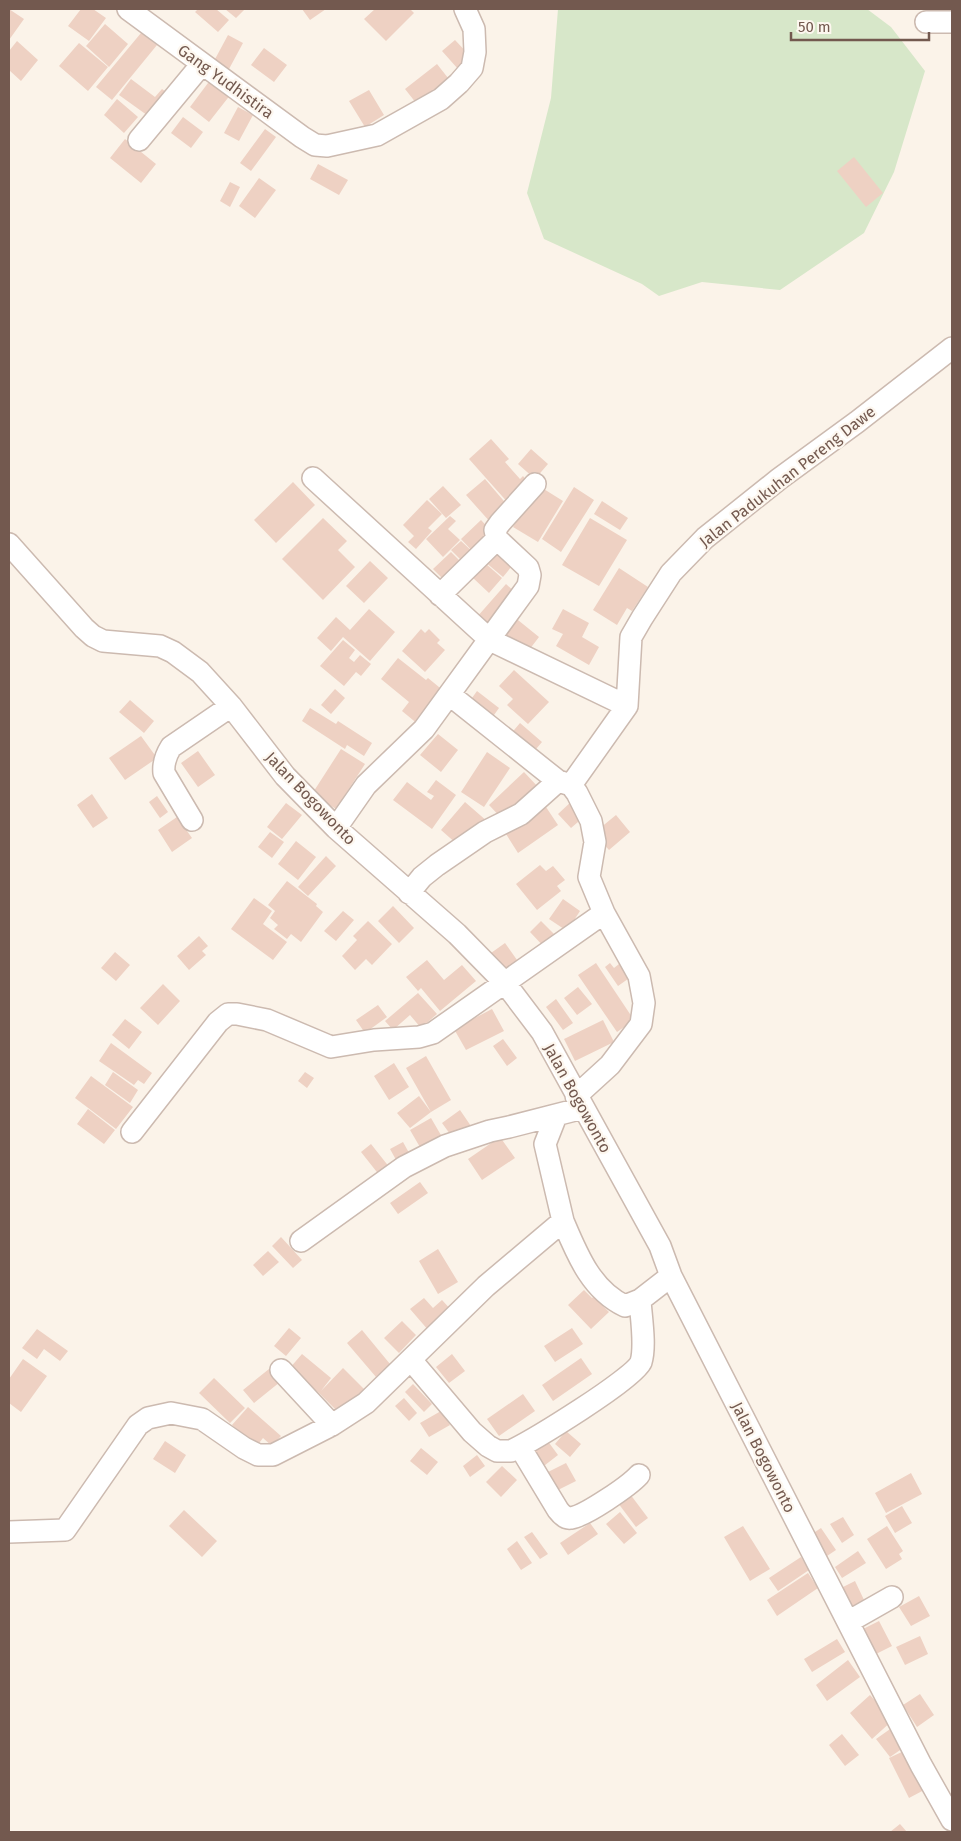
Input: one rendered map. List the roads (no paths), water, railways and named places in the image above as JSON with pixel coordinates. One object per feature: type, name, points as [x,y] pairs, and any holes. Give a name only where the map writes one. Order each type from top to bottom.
[{"type":"street","name":"Gang Yudhistira","points":[[128,9],[302,137],[315,145],[327,146],[377,134],[441,98],[459,83],[472,68],[475,52],[474,29],[464,9]]},
{"type":"street","points":[[926,22],[952,22]]},
{"type":"street","points":[[139,140],[202,64]]},
{"type":"street","name":"Jalan Padukuhan Pereng Dawe","points":[[627,706],[632,637],[671,573],[713,532],[779,479],[857,422],[952,348]]},
{"type":"street","points":[[313,478],[490,640],[627,706],[564,783],[521,814],[485,832],[437,865],[409,893]]},
{"type":"street","points":[[336,828],[366,785],[424,729],[528,586],[530,575],[525,565],[497,539],[495,530],[535,484]]},
{"type":"street","points":[[440,595],[497,539]]},
{"type":"street","name":"Jalan Bogowonto","points":[[9,544],[93,636],[103,641],[160,646],[173,652],[200,672],[231,706],[285,776],[336,828],[457,934],[505,983],[542,1032],[660,1246],[671,1276],[921,1765],[952,1820]]},
{"type":"street","points":[[302,1241],[404,1168],[446,1146],[490,1130],[556,1116],[579,1102],[642,1024],[644,1003],[639,976],[604,913],[589,877],[595,842],[591,821],[577,793],[450,695]]},
{"type":"street","points":[[192,820],[164,773],[167,754],[171,747],[231,706]]},
{"type":"street","points":[[132,1132],[218,1022],[228,1014],[266,1020],[331,1047],[374,1040],[419,1037],[433,1033],[604,913]]},
{"type":"street","points":[[556,1116],[545,1144],[562,1221],[579,1259],[603,1292],[625,1306],[640,1300],[671,1276]]},
{"type":"street","points":[[9,1532],[65,1530],[138,1425],[148,1418],[171,1413],[202,1419],[244,1448],[258,1455],[273,1455],[332,1425],[366,1403],[486,1286],[562,1221]]},
{"type":"street","points":[[412,1360],[472,1432],[497,1451],[512,1451],[618,1384],[640,1364],[643,1353],[640,1300]]},
{"type":"street","points":[[281,1370],[332,1425]]},
{"type":"street","points":[[520,1447],[558,1510],[567,1518],[574,1518],[586,1512],[626,1488],[639,1475]]},
{"type":"street","points":[[848,1622],[892,1597]]}]
